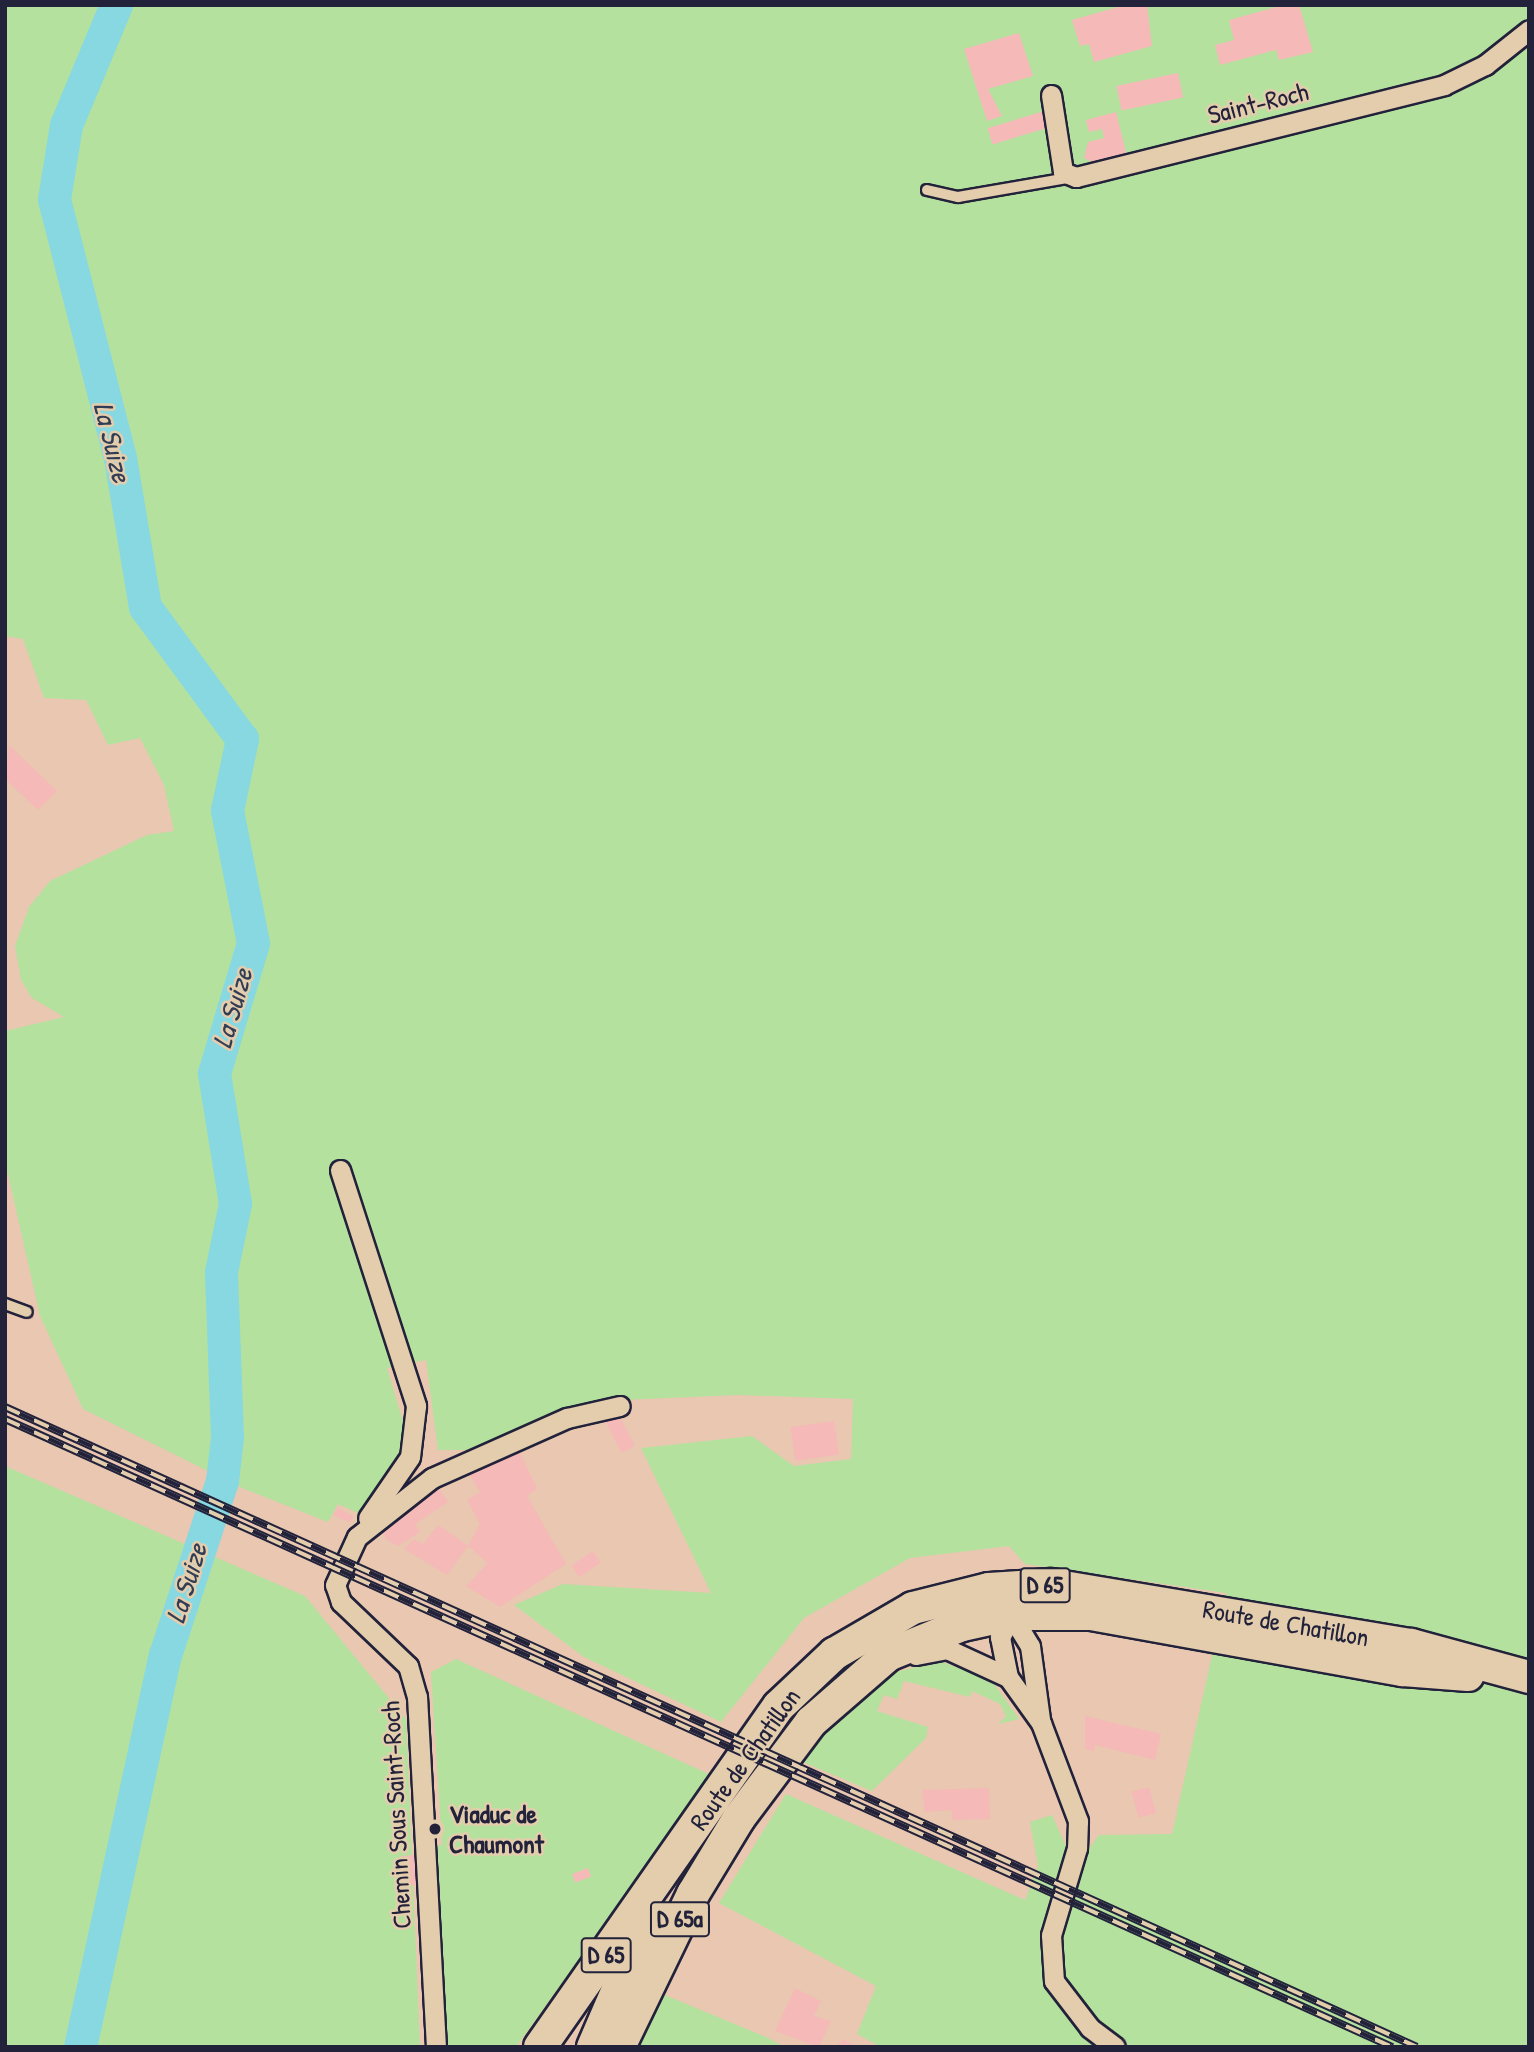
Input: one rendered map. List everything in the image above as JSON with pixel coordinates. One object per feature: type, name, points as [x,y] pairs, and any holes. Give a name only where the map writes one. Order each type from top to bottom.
[{"type":"main road","name":"Route de Chatillon","points":[[540,2047],[672,1864],[730,1771],[801,1682],[863,1634],[913,1608],[989,1589],[1033,1586],[1410,1645],[1529,1678]]},
{"type":"main road","name":"Route de Chatillon","points":[[619,2047],[693,1894],[739,1818],[788,1748],[851,1683],[888,1655],[924,1639],[1012,1614],[1091,1614],[1403,1670],[1529,1678]]},
{"type":"main road","name":"D 65a","points":[[593,2047],[672,1864]]},
{"type":"street","name":"Saint-Roch","points":[[1076,177],[1444,85],[1485,65],[1529,30]]},
{"type":"street","points":[[1051,95],[1063,172],[1076,177]]},
{"type":"street","points":[[340,1170],[416,1406],[410,1457],[356,1537]]},
{"type":"street","name":"Chemin Sous Saint-Roch","points":[[436,2047],[421,1717],[408,1666],[335,1592],[356,1537],[398,1500],[480,1454],[567,1418],[620,1406]]},
{"type":"street","points":[[1033,1586],[1012,1614],[1000,1637],[1008,1677],[1041,1723]]},
{"type":"street","points":[[989,1589],[1012,1614],[1030,1646],[1041,1723],[1078,1821],[1077,1848],[1051,1935],[1054,1981],[1090,2028],[1115,2047]]},
{"type":"street","points":[[1030,1646],[1047,1614]]},
{"type":"street","points":[[851,1683],[947,1649],[1008,1677]]},
{"type":"lane","points":[[928,190],[958,197],[1076,177]]},
{"type":"lane","points":[[5,1304],[27,1312]]},
{"type":"green space","points":[[5,5],[1529,5],[1529,2047],[881,2047],[857,2034],[876,1986],[719,1903],[786,1794],[1025,1900],[1038,1866],[1030,1822],[1052,1815],[1068,1851],[1088,1850],[1099,1835],[1172,1834],[1226,1593],[1025,1564],[1009,1546],[910,1558],[804,1618],[721,1722],[584,1657],[514,1605],[563,1584],[711,1593],[641,1448],[752,1436],[794,1466],[851,1459],[853,1399],[738,1395],[622,1400],[560,1410],[469,1450],[438,1450],[426,1360],[387,1368],[408,1438],[360,1514],[338,1504],[328,1522],[242,1488],[83,1409],[40,1316],[5,1161],[5,1031],[64,1017],[32,998],[21,980],[15,946],[29,907],[50,881],[147,835],[174,831],[164,785],[140,738],[108,745],[86,700],[44,698],[23,639],[5,636]]},
{"type":"green space","points":[[5,1466],[305,1596],[406,1719],[420,2047],[5,2047]]},
{"type":"green space","points":[[456,1659],[711,1775],[516,2047],[444,2047],[431,1846],[442,1845],[431,1672]]},
{"type":"green space","points":[[940,1661],[992,1681],[1019,1719],[998,1724],[1006,1716],[1000,1704],[972,1691],[970,1697],[904,1681],[897,1699],[884,1695],[877,1711],[928,1727],[926,1738],[872,1791],[798,1760],[843,1710],[892,1673]]},
{"type":"green space","points":[[660,1993],[766,2037],[785,2047],[639,2047]]},
{"type":"building","points":[[1125,5],[1147,5],[1152,46],[1094,62],[1089,44],[1080,46],[1072,20]]},
{"type":"building","points":[[1284,5],[1299,5],[1313,52],[1279,60],[1276,50],[1220,65],[1215,45],[1234,40],[1229,20]]},
{"type":"building","points":[[1019,33],[1033,76],[988,89],[1002,116],[987,121],[964,49]]},
{"type":"building","points":[[1178,73],[1183,97],[1122,111],[1116,86]]},
{"type":"building","points":[[1044,111],[1049,127],[993,145],[988,128]]},
{"type":"building","points":[[1116,112],[1127,156],[1094,163],[1084,158],[1088,142],[1104,138],[1102,129],[1089,132],[1086,120]]},
{"type":"building","points":[[9,745],[57,791],[38,810],[5,779]]},
{"type":"building","points":[[618,1413],[635,1446],[621,1453],[605,1420]]},
{"type":"building","points":[[834,1421],[839,1455],[795,1461],[790,1427]]},
{"type":"building","points":[[517,1446],[537,1489],[527,1496],[566,1564],[500,1607],[466,1586],[488,1563],[468,1546],[480,1524],[467,1500],[480,1492],[467,1471]]},
{"type":"building","points":[[439,1488],[448,1502],[415,1524],[420,1532],[398,1546],[387,1540],[378,1525]]},
{"type":"building","points":[[338,1508],[354,1517],[349,1522],[333,1515]]},
{"type":"building","points":[[438,1525],[468,1546],[447,1575],[404,1549],[414,1539],[423,1544]]},
{"type":"building","points":[[593,1551],[601,1563],[579,1577],[571,1566]]},
{"type":"building","points":[[1085,1716],[1161,1734],[1155,1760],[1095,1745],[1094,1751],[1085,1749]]},
{"type":"building","points":[[1149,1787],[1156,1813],[1139,1818],[1132,1792]]},
{"type":"building","points":[[989,1788],[990,1819],[952,1820],[952,1810],[925,1812],[922,1790]]},
{"type":"building","points":[[415,1855],[417,1885],[403,1886],[401,1856]]},
{"type":"building","points":[[588,1868],[591,1876],[575,1882],[572,1874]]},
{"type":"building","points":[[795,1988],[821,2001],[814,2016],[831,2021],[819,2047],[775,2031]]},
{"type":"building","points":[[842,2039],[858,2047],[837,2047]]},
{"type":"waterway","name":"La Suize","points":[[80,2047],[165,1655],[222,1481],[227,1437],[221,1272],[235,1203],[214,1073],[253,943],[227,810],[242,739],[145,607],[120,458],[54,199],[66,125],[116,5]]},
{"type":"railway","points":[[5,1407],[1417,2047]]},
{"type":"railway","points":[[5,1419],[1392,2047]]},
{"type":"place","name":"Viaduc de Chaumont","points":[[435,1829]]}]
